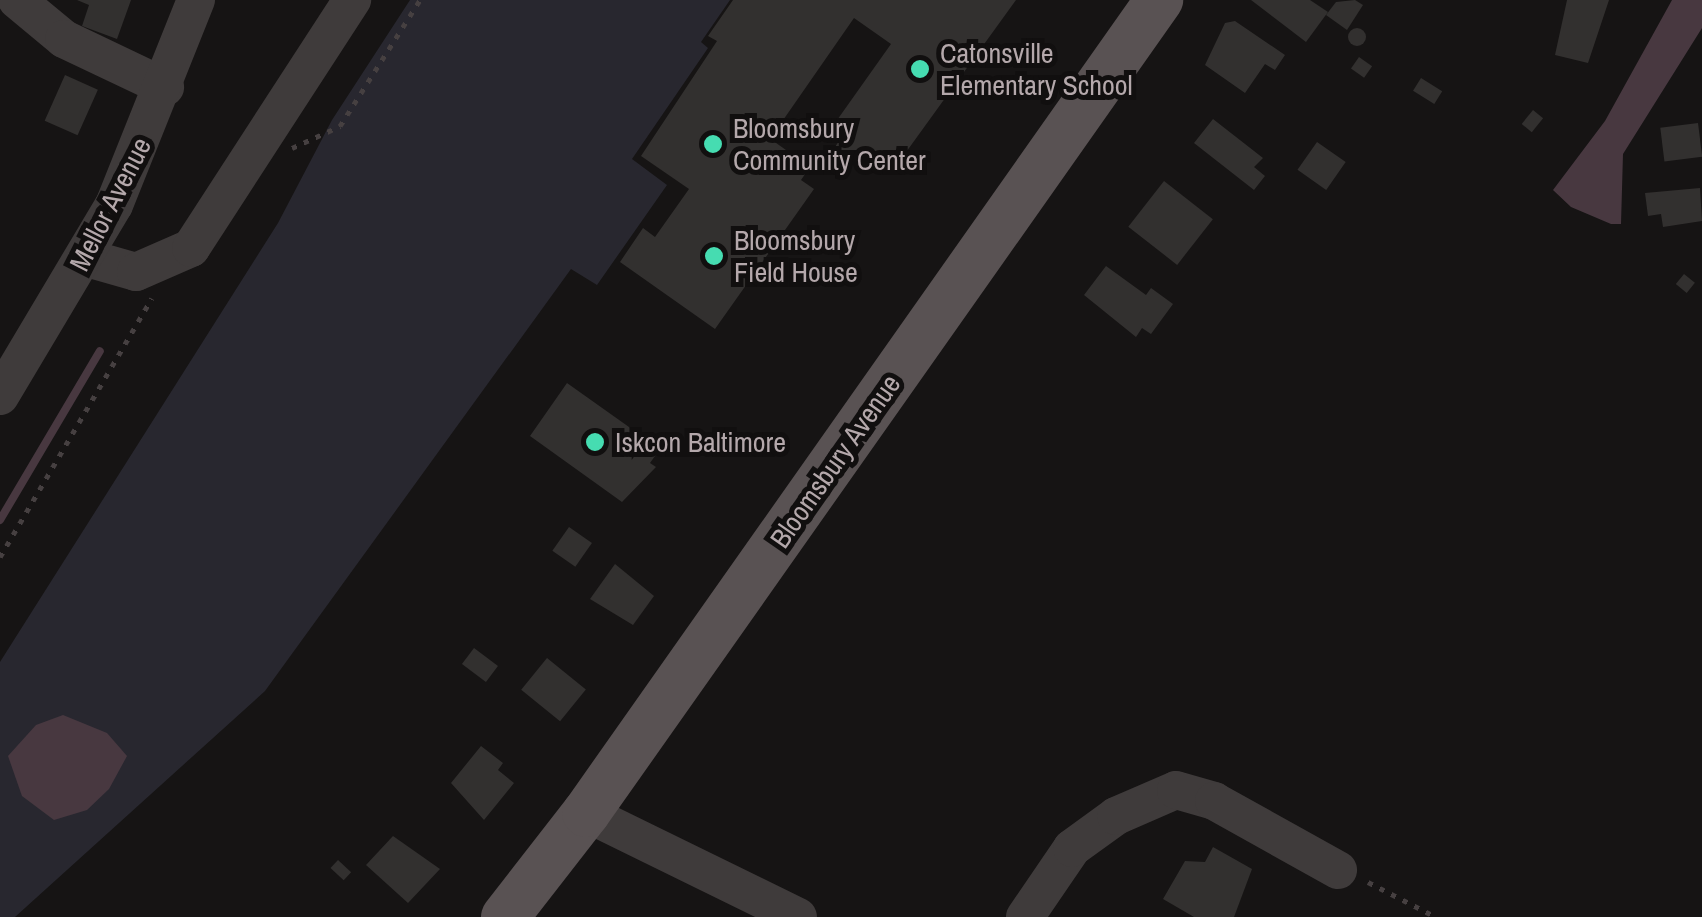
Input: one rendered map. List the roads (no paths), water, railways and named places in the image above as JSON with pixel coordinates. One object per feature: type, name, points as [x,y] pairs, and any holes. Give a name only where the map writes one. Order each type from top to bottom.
[{"type":"main road","name":"Bloomsbury Avenue","points":[[505,917],[586,813],[1160,0]]},
{"type":"street","points":[[17,0],[64,39],[164,87]]},
{"type":"street","name":"Mellor Avenue","points":[[0,396],[86,258],[164,87],[196,0]]},
{"type":"street","points":[[86,258],[136,272],[154,270],[191,248],[352,0]]},
{"type":"street","points":[[1025,917],[1072,848],[1116,816],[1176,790],[1214,801],[1338,870]]},
{"type":"street","points":[[586,813],[798,917]]},
{"type":"waterway","points":[[0,520],[100,351]]},
{"type":"place","name":"Catonsville Elementary School","points":[[920,69]]},
{"type":"place","name":"Bloomsbury Community Center","points":[[713,144]]},
{"type":"place","name":"Bloomsbury Field House","points":[[714,256]]},
{"type":"place","name":"Iskcon Baltimore","points":[[595,442]]}]
